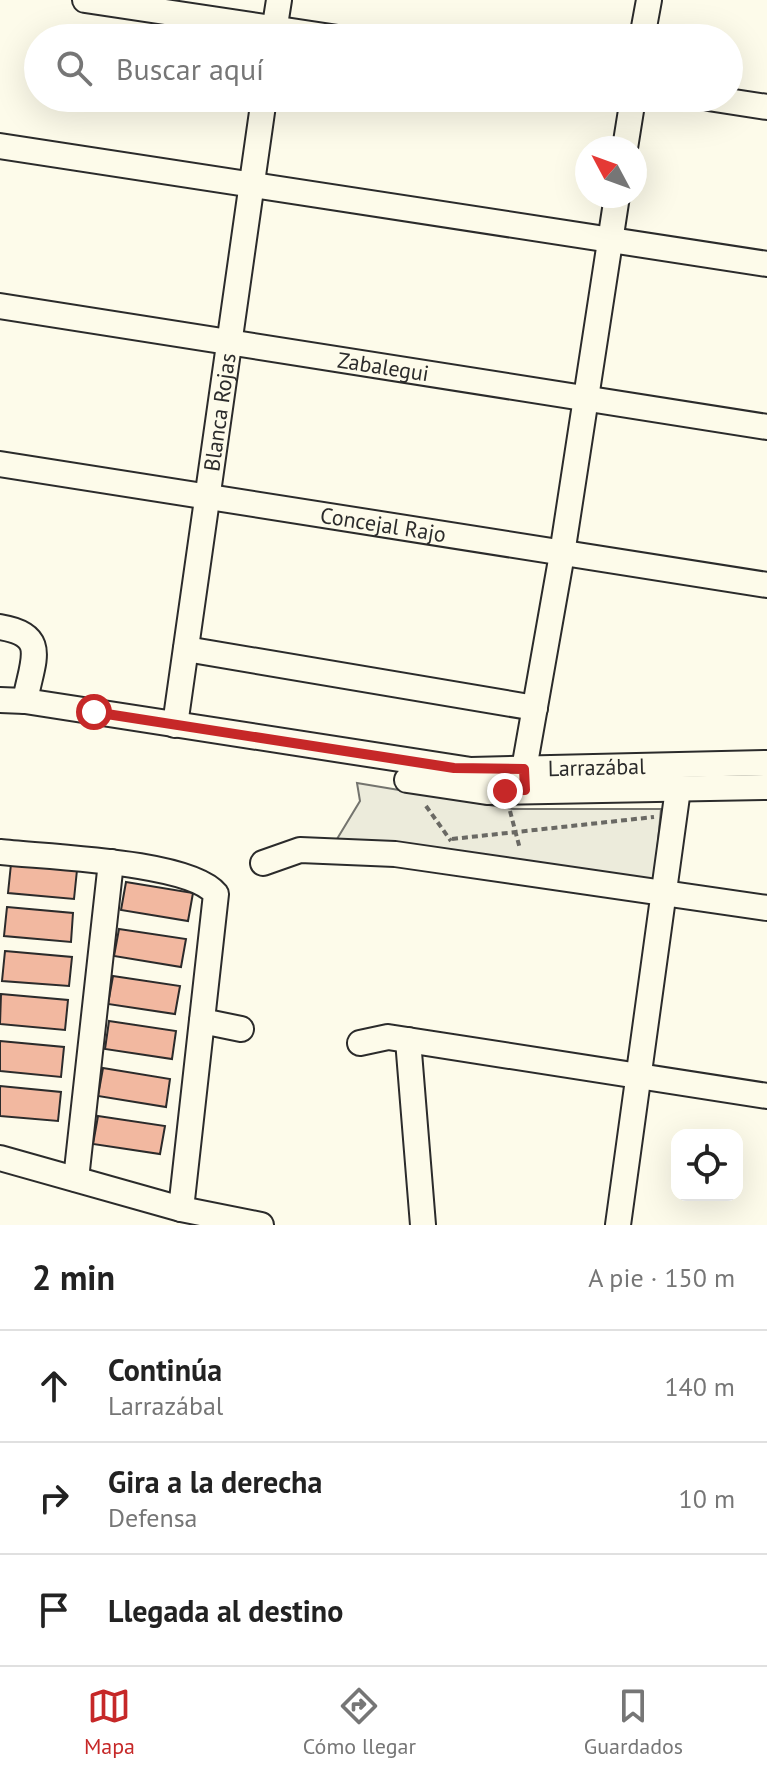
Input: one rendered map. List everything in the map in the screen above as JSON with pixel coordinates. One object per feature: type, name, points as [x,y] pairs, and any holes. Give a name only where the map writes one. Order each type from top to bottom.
[{"type":"street","points":[[85,0],[222,24]]},
{"type":"street","points":[[275,24],[279,0]]},
{"type":"street","points":[[645,24],[649,0]]},
{"type":"street","points":[[743,103],[767,107]]},
{"type":"street","name":"Blanca Rojas","points":[[175,725],[205,495],[262,112]]},
{"type":"street","points":[[627,136],[631,112]]},
{"type":"street","points":[[0,146],[767,264]]},
{"type":"street","points":[[518,783],[535,708],[562,554],[615,208]]},
{"type":"street","name":"Zabalegui","points":[[0,306],[767,427]]},
{"type":"street","name":"Concejal Rajo","points":[[0,464],[767,585]]},
{"type":"street","points":[[0,627],[23,630],[31,637],[34,649],[25,701]]},
{"type":"street","points":[[186,649],[535,708]]},
{"type":"street","name":"Larrazábal","points":[[0,700],[25,701],[454,768],[518,783],[767,763]]},
{"type":"street","name":"Larrazábal","points":[[407,780],[678,789],[767,787]]},
{"type":"street","points":[[618,1225],[636,1077],[677,814],[678,789]]},
{"type":"street","points":[[263,863],[277,855],[317,850],[395,854],[767,908]]},
{"type":"street","points":[[0,852],[111,862],[201,881],[216,894],[181,1209]]},
{"type":"street","points":[[76,1179],[111,862]]},
{"type":"street","points":[[202,1021],[241,1029]]},
{"type":"street","points":[[360,1043],[388,1037],[767,1096]]},
{"type":"street","points":[[408,1040],[423,1225]]},
{"type":"street","points":[[0,1158],[181,1209],[261,1225]]},
{"type":"path","points":[[407,780],[468,866]]},
{"type":"path","points":[[518,783],[516,833],[525,875]]},
{"type":"path","points":[[437,840],[677,814]]},
{"type":"shaded area","points":[[357,783],[513,809],[661,809],[654,884],[337,839],[360,801]]},
{"type":"building","points":[[11,864],[77,870],[74,899],[8,893]]},
{"type":"building","points":[[126,882],[193,893],[188,921],[121,910]]},
{"type":"building","points":[[7,907],[73,913],[71,942],[4,936]]},
{"type":"building","points":[[119,929],[186,939],[181,967],[114,956]]},
{"type":"building","points":[[5,951],[72,957],[69,986],[2,981]]},
{"type":"building","points":[[113,976],[180,986],[175,1014],[108,1004]]},
{"type":"building","points":[[1,994],[68,1000],[65,1030],[0,1024]]},
{"type":"building","points":[[109,1021],[176,1031],[172,1059],[105,1049]]},
{"type":"building","points":[[0,1041],[64,1047],[61,1077],[0,1071]]},
{"type":"building","points":[[103,1068],[170,1079],[166,1107],[98,1096]]},
{"type":"building","points":[[0,1086],[61,1092],[58,1121],[0,1116]]},
{"type":"building","points":[[98,1116],[165,1126],[160,1154],[93,1144]]},
{"type":"route","points":[[94,712],[454,768],[524,769],[525,790],[505,791]]}]
